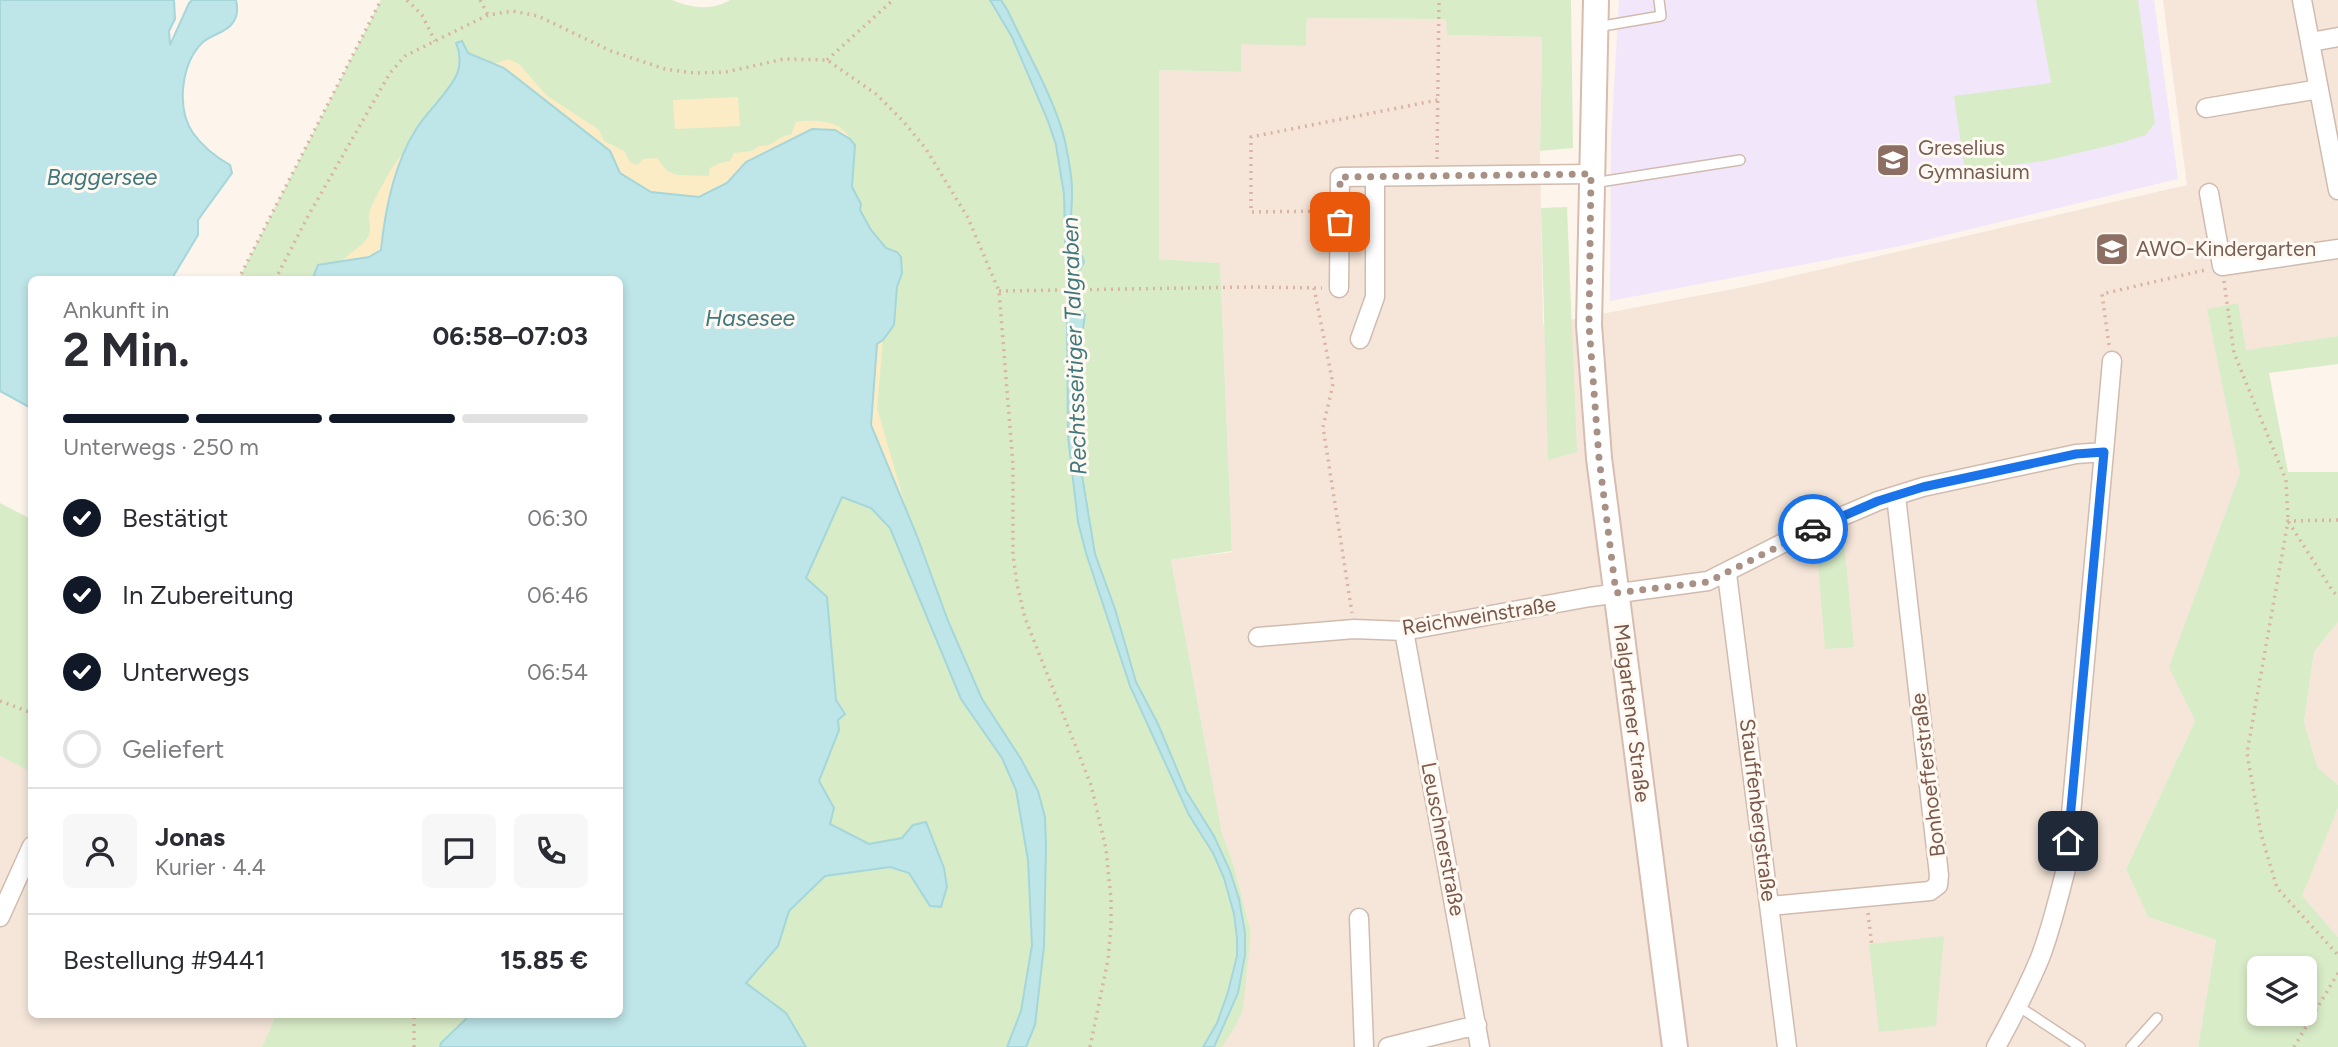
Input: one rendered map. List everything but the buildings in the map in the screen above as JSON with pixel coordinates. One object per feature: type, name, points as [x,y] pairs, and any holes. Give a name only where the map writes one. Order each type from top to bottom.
[{"type":"street","name":"Malgartener Straße","points":[[1596,0],[1589,325],[1599,458],[1675,1047]]},
{"type":"street","points":[[2302,0],[2338,190]]},
{"type":"street","points":[[2311,42],[2338,37]]},
{"type":"street","points":[[2206,108],[2319,89]]},
{"type":"street","points":[[1339,288],[1340,177],[1591,179]]},
{"type":"street","points":[[1360,339],[1375,297],[1375,177]]},
{"type":"street","points":[[2209,194],[2222,266],[2338,248]]},
{"type":"street","points":[[1996,1047],[2040,957],[2066,869],[2112,361]]},
{"type":"street","name":"Reichweinstraße","points":[[1258,637],[1354,629],[1404,631],[1616,593],[1708,582],[1801,534],[1878,501],[1923,487],[2012,467],[2076,454],[2104,452]]},
{"type":"street","name":"Bonhoefferstraße","points":[[1770,906],[1930,891],[1938,885],[1896,496]]},
{"type":"street","name":"Stauffenbergstraße","points":[[1727,574],[1787,1047]]},
{"type":"street","name":"Leuschnerstraße","points":[[1404,631],[1480,1047]]},
{"type":"street","points":[[0,917],[28,855]]},
{"type":"street","points":[[1359,918],[1364,1047]]},
{"type":"street","points":[[1388,1047],[1477,1025]]},
{"type":"lane","points":[[1595,27],[1661,16],[1659,0]]},
{"type":"lane","points":[[1591,179],[1741,160]]},
{"type":"lane","points":[[2018,1006],[2080,1047]]},
{"type":"lane","points":[[2131,1047],[2157,1018]]},
{"type":"path","points":[[240,276],[381,0]]},
{"type":"path","points":[[407,0],[422,15],[435,41]]},
{"type":"path","points":[[480,0],[488,15]]},
{"type":"path","points":[[827,60],[893,0]]},
{"type":"path","points":[[1437,176],[1439,0]]},
{"type":"path","points":[[277,276],[390,73],[405,56],[488,15],[513,11],[538,16],[611,51],[665,69],[726,72],[784,59],[827,60],[876,94],[926,149],[968,218],[999,291],[1013,465],[1013,555],[1017,584],[1025,618],[1091,785],[1106,849],[1111,926],[1108,960],[1090,1047]]},
{"type":"path","points":[[1340,211],[1251,212],[1251,137],[1437,100]]},
{"type":"path","points":[[2112,361],[2102,295],[2222,266],[2234,353],[2286,480],[2288,521],[2247,754],[2261,834],[2277,888],[2338,955]]},
{"type":"path","points":[[1314,288],[1334,384],[1323,427],[1354,629]]},
{"type":"path","points":[[999,291],[1339,288]]},
{"type":"path","points":[[2288,521],[2338,520]]},
{"type":"path","points":[[2288,521],[2338,597]]},
{"type":"path","points":[[0,701],[28,712]]},
{"type":"path","points":[[1866,897],[1872,947]]},
{"type":"path","points":[[2294,1047],[2338,973]]},
{"type":"path","points":[[414,1018],[414,1047]]},
{"type":"shaded area","name":"Greselius Gymnasium","points":[[1619,0],[2154,0],[2178,179],[1901,246],[1610,301],[1611,141]]},
{"type":"shaded area","points":[[2163,0],[2338,0],[2338,336],[2246,350],[2208,310],[2240,473],[2170,667],[2195,721],[2126,869],[2148,917],[2216,940],[2198,1047],[1222,1047],[1234,1029],[1251,933],[1234,866],[1222,833],[1171,560],[1232,552],[1220,263],[1159,259],[1159,70],[1241,72],[1241,43],[1306,46],[1307,18],[1447,19],[1447,35],[1542,37],[1540,151],[1543,325],[1749,286],[2187,185]]},
{"type":"shaded area","points":[[2338,622],[2338,785],[2318,768],[2304,722],[2314,652]]},
{"type":"shaded area","points":[[0,756],[28,770],[28,1018],[275,1018],[262,1047],[0,1047]]},
{"type":"shaded area","points":[[2338,808],[2338,937],[2301,896]]},
{"type":"green space","points":[[381,0],[672,0],[701,7],[716,6],[730,0],[1571,0],[1573,148],[1540,151],[1542,37],[1447,35],[1446,19],[1307,18],[1306,46],[1241,44],[1241,72],[1159,70],[1159,259],[1220,263],[1232,551],[1171,560],[1222,833],[1234,866],[1251,933],[1243,1009],[1222,1047],[262,1047],[275,1018],[623,1018],[623,276],[240,276]]},
{"type":"green space","points":[[2036,0],[2138,0],[2155,123],[2146,135],[2120,143],[2044,161],[1965,171],[1954,96],[2051,83]]},
{"type":"green space","points":[[1567,207],[1577,452],[1548,460],[1541,208]]},
{"type":"green space","points":[[2238,303],[2246,350],[2338,336],[2338,364],[2269,373],[2288,472],[2338,472],[2338,622],[2314,652],[2304,722],[2318,768],[2338,785],[2338,808],[2302,896],[2338,937],[2338,1047],[2198,1047],[2216,940],[2148,917],[2126,869],[2195,721],[2169,667],[2240,473],[2207,309]]},
{"type":"green space","points":[[0,503],[28,517],[28,770],[0,756]]},
{"type":"green space","points":[[1844,541],[1854,647],[1825,649],[1817,551]]},
{"type":"green space","points":[[1944,936],[1936,1026],[1879,1032],[1869,944]]},
{"type":"sand","points":[[509,59],[520,65],[546,95],[599,130],[604,141],[624,151],[630,162],[637,165],[643,159],[657,158],[667,171],[677,175],[709,176],[710,168],[730,161],[734,153],[752,151],[791,135],[796,122],[819,121],[834,124],[850,139],[835,130],[746,162],[727,183],[699,197],[651,192],[619,172],[610,151],[504,68],[494,64]]},
{"type":"sand","points":[[738,97],[740,126],[675,129],[673,100]]},
{"type":"sand","points":[[407,148],[390,198],[381,250],[369,257],[342,261],[364,243],[369,235],[371,207],[391,170]]},
{"type":"sand","points":[[883,340],[877,408],[910,522],[871,425],[877,344]]},
{"type":"water","name":"Baggersee","points":[[0,0],[174,0],[175,19],[169,31],[170,45],[192,0],[236,0],[236,16],[233,22],[225,30],[203,42],[190,62],[183,86],[184,111],[193,133],[210,151],[230,165],[232,173],[198,220],[198,235],[173,276],[28,276],[28,406],[0,391]]},
{"type":"water","points":[[990,0],[1001,0],[1008,11],[1047,92],[1065,141],[1071,178],[1072,240],[1077,255],[1082,256],[1084,262],[1071,278],[1066,272],[1064,194],[1056,145],[1012,37]]},
{"type":"water","name":"Hasesee","points":[[462,41],[468,53],[504,68],[610,151],[620,173],[651,192],[699,197],[727,183],[746,162],[812,129],[835,130],[855,145],[852,187],[861,204],[860,210],[871,230],[886,248],[897,252],[901,257],[902,273],[897,287],[894,325],[877,344],[871,425],[917,536],[948,621],[982,699],[1021,759],[1038,791],[1045,817],[1044,946],[1035,1025],[1026,1047],[1007,1047],[1021,1011],[1032,945],[1028,860],[1016,790],[1002,758],[961,699],[890,528],[871,508],[842,497],[806,578],[827,597],[836,700],[845,714],[838,720],[839,730],[819,781],[834,808],[830,824],[869,844],[902,838],[913,825],[926,822],[944,868],[947,887],[941,907],[930,906],[909,873],[890,867],[825,876],[789,911],[778,946],[746,983],[786,1013],[806,1047],[440,1047],[466,1018],[623,1018],[623,276],[314,276],[318,265],[369,257],[381,250],[388,204],[401,158],[420,124],[457,74],[460,58],[456,43]]},
{"type":"water","points":[[1074,304],[1085,315],[1077,421],[1079,457],[1095,554],[1115,609],[1136,682],[1158,724],[1186,791],[1214,836],[1239,899],[1245,933],[1245,955],[1238,993],[1214,1047],[1203,1047],[1217,1023],[1237,956],[1234,914],[1224,878],[1213,853],[1189,815],[1130,686],[1086,553],[1078,522],[1068,437],[1067,317],[1068,309]]},
{"type":"waterway","name":"Rechtsseitiger Talgraben","points":[[1071,274],[1074,309]]},
{"type":"way so far","points":[[1340,222],[1340,177],[1591,174],[1589,325],[1599,458],[1616,593],[1708,582],[1813,529]]},
{"type":"place","name":"Greselius Gymnasium","points":[[1893,160]]},
{"type":"place","name":"AWO-Kindergarten","points":[[2112,249]]},
{"type":"route","points":[[1813,529],[1878,501],[1923,487],[2076,454],[2104,452],[2068,841]]}]
